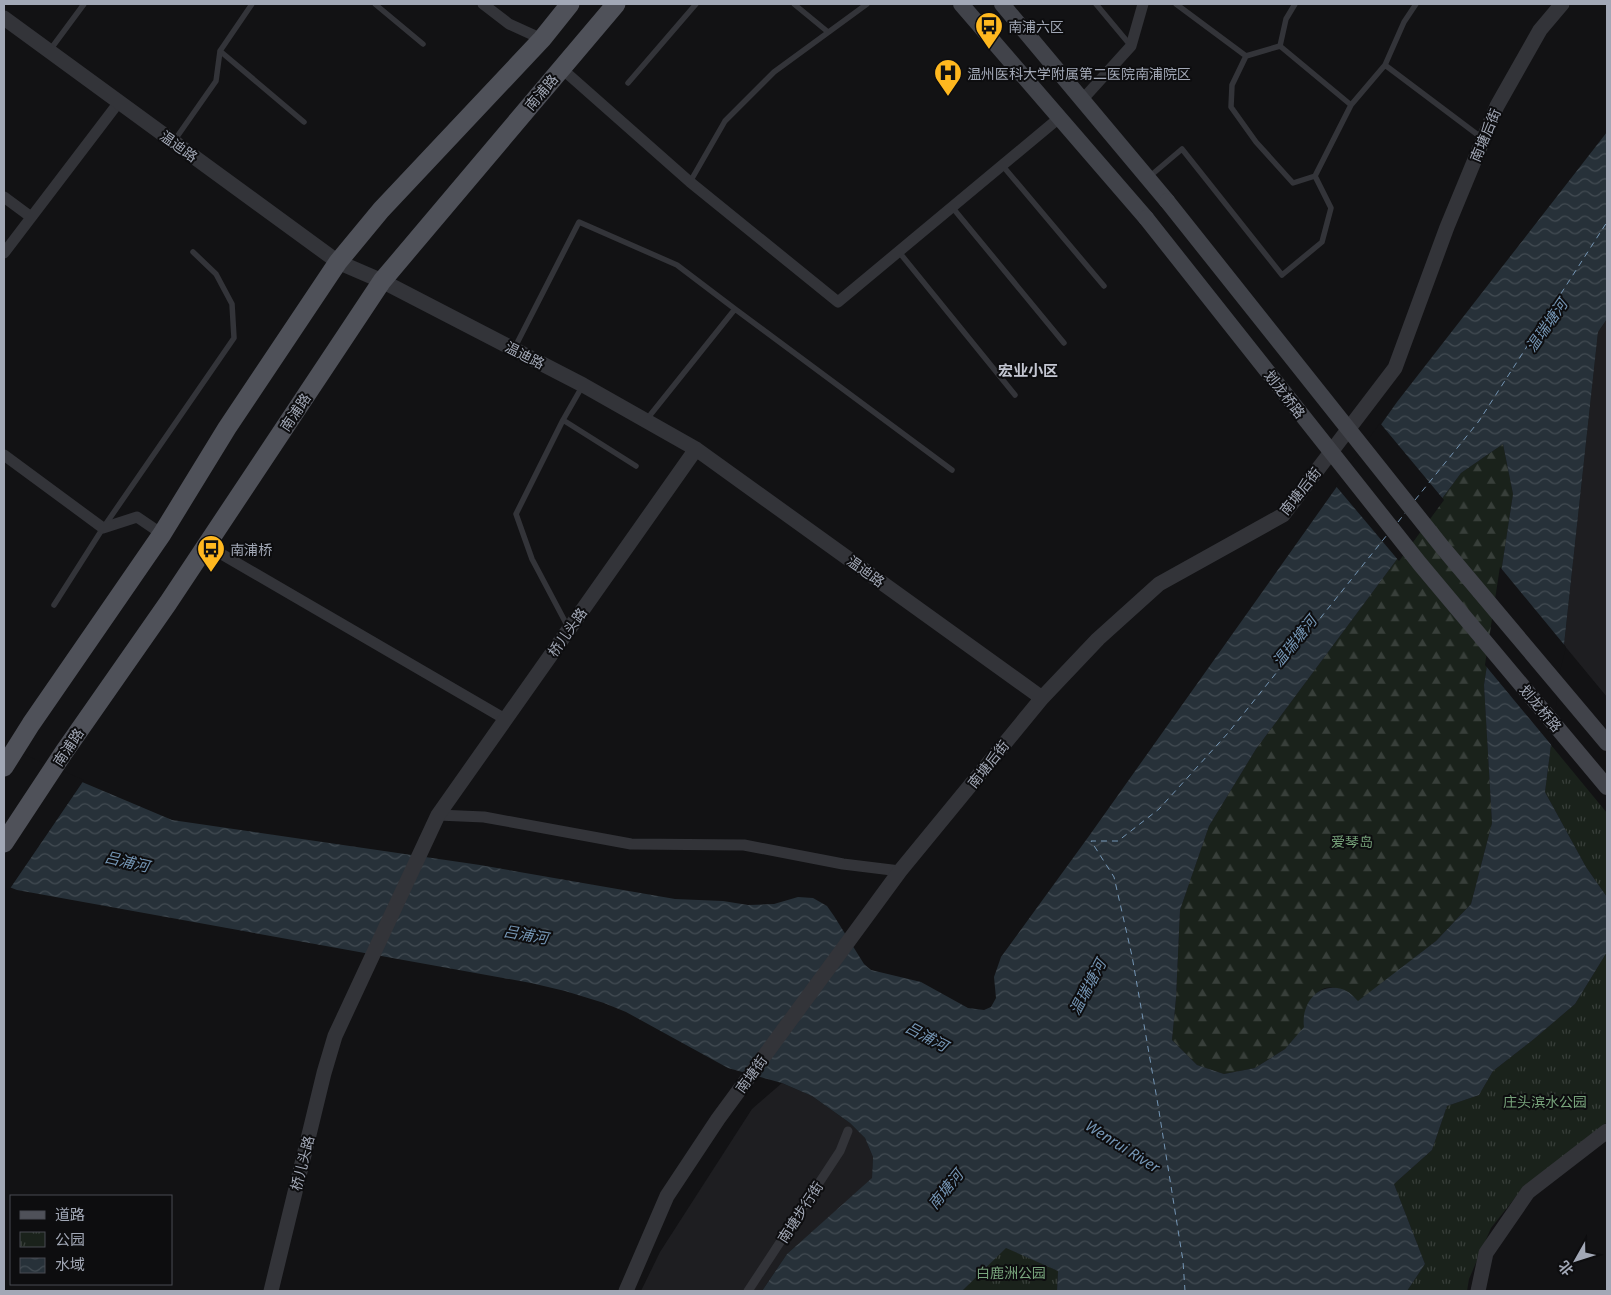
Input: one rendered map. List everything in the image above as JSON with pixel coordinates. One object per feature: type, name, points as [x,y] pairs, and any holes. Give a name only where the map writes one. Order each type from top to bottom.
[{"type":"main road","points":[[4,767],[31,724],[162,534],[227,428],[338,262],[381,210],[542,39],[570,4]]},
{"type":"main road","name":"南浦路","points":[[4,843],[64,752],[168,603],[382,281],[616,4]]},
{"type":"main road","name":"划龙桥路","points":[[961,4],[1146,218],[1420,564],[1607,786]]},
{"type":"main road","name":"划龙桥路","points":[[1002,4],[1167,201],[1443,548],[1607,743]]},
{"type":"street","points":[[483,4],[509,24],[542,39]]},
{"type":"street","points":[[1083,99],[1131,46],[1143,4]]},
{"type":"street","name":"南塘后街","points":[[900,871],[1042,698],[1098,639],[1159,584],[1283,515],[1395,368],[1447,227],[1497,106],[1540,30],[1562,4]]},
{"type":"street","name":"温迪路","points":[[4,18],[338,262],[382,281],[584,385],[696,449],[1042,698]]},
{"type":"street","points":[[561,68],[690,182],[838,302],[1059,118]]},
{"type":"street","points":[[4,253],[118,102]]},
{"type":"street","points":[[4,197],[31,217]]},
{"type":"street","name":"桥儿头路","points":[[270,1291],[335,1036],[438,815],[696,449]]},
{"type":"street","points":[[4,455],[103,528],[137,517],[162,534]]},
{"type":"street","points":[[206,545],[505,720]]},
{"type":"street","points":[[438,815],[484,817],[631,844],[744,846],[843,864],[900,871]]},
{"type":"street","name":"南塘街","points":[[626,1291],[667,1196],[718,1119],[900,871]]},
{"type":"street","name":"南塘步行街","points":[[748,1291],[840,1151],[848,1131]]},
{"type":"street","points":[[1478,1291],[1486,1254],[1528,1192],[1607,1131]]},
{"type":"lane","points":[[49,51],[84,4]]},
{"type":"lane","points":[[173,142],[216,81],[220,51],[252,4]]},
{"type":"lane","points":[[375,4],[423,44]]},
{"type":"lane","points":[[628,83],[696,4]]},
{"type":"lane","points":[[794,4],[828,32]]},
{"type":"lane","points":[[690,182],[725,121],[774,72],[867,4]]},
{"type":"lane","points":[[1096,4],[1131,46]]},
{"type":"lane","points":[[1176,4],[1246,56]]},
{"type":"lane","points":[[1280,46],[1286,19],[1295,4]]},
{"type":"lane","points":[[1280,46],[1246,56],[1232,85],[1231,107],[1256,142],[1293,183],[1315,176],[1351,105],[1385,65],[1404,22],[1416,4]]},
{"type":"lane","points":[[1280,46],[1351,105]]},
{"type":"lane","points":[[220,51],[304,122]]},
{"type":"lane","points":[[1385,65],[1484,139]]},
{"type":"lane","points":[[1148,178],[1182,149],[1282,276],[1322,242],[1331,208],[1315,176]]},
{"type":"lane","points":[[1002,166],[1104,286]]},
{"type":"lane","points":[[952,207],[1064,343]]},
{"type":"lane","points":[[514,349],[579,222],[678,265],[952,470]]},
{"type":"lane","points":[[54,605],[103,528],[234,338],[232,304],[216,274],[193,252]]},
{"type":"lane","points":[[899,252],[1015,396]]},
{"type":"lane","points":[[646,421],[735,308]]},
{"type":"lane","points":[[569,629],[532,559],[516,514],[563,420],[584,385]]},
{"type":"lane","points":[[563,420],[636,466]]},
{"type":"shaded area","points":[[1607,319],[1607,697],[1564,645],[1598,332]]},
{"type":"shaded area","points":[[782,1083],[812,1096],[850,1123],[865,1138],[873,1157],[872,1179],[787,1254],[762,1291],[641,1291],[660,1252],[752,1109]]},
{"type":"green space","name":"爱琴岛","points":[[1503,444],[1513,494],[1484,685],[1492,823],[1471,904],[1436,941],[1358,1002],[1344,991],[1332,987],[1321,990],[1314,996],[1306,1013],[1305,1027],[1285,1049],[1255,1068],[1224,1074],[1197,1065],[1172,1040],[1180,910],[1209,826],[1256,749],[1461,473]]},
{"type":"green space","points":[[1551,745],[1607,813],[1607,897],[1586,867],[1545,792]]},
{"type":"green space","name":"庄头滨水公园","points":[[1607,952],[1607,1122],[1522,1189],[1491,1228],[1469,1279],[1467,1291],[1407,1291],[1425,1264],[1394,1184],[1432,1150],[1447,1106],[1479,1095],[1493,1071],[1575,1004]]},
{"type":"green space","name":"白鹿洲公园","points":[[1005,1247],[1058,1271],[1057,1291],[962,1291]]},
{"type":"water","points":[[1607,132],[1607,319],[1598,332],[1564,645],[1556,679],[1545,792],[1586,867],[1607,897],[1607,952],[1575,1004],[1493,1071],[1479,1095],[1447,1106],[1432,1150],[1394,1184],[1425,1264],[1407,1291],[1057,1291],[1058,1271],[1006,1248],[962,1291],[762,1291],[787,1254],[872,1178],[873,1157],[865,1138],[850,1123],[812,1096],[782,1083],[728,1068],[626,1012],[565,991],[531,983],[17,890],[4,885],[4,749],[172,820],[480,865],[675,899],[723,901],[748,905],[774,904],[798,897],[813,898],[827,906],[864,964],[871,970],[921,982],[968,1008],[984,1010],[991,1007],[996,998],[994,977],[1001,957],[1397,402]],"holes":[[[1503,444],[1513,494],[1484,685],[1492,823],[1471,904],[1436,941],[1358,1001],[1342,989],[1333,988],[1318,992],[1312,997],[1305,1010],[1304,1027],[1285,1049],[1255,1068],[1224,1074],[1197,1065],[1172,1040],[1180,910],[1209,826],[1256,749],[1461,473]]]},
{"type":"pier","points":[[1380,423],[1444,500],[1399,561],[1335,485]]},
{"type":"pier","points":[[1500,567],[1566,647],[1558,679],[1553,747],[1485,665]]},
{"type":"pier","points":[[4,746],[84,780],[9,890],[4,888]]},
{"type":"ferry route","points":[[1415,500],[1479,421],[1607,222]]},
{"type":"ferry route","points":[[1398,522],[1405,513]]},
{"type":"ferry route","points":[[1185,1291],[1183,1261],[1132,956],[1114,877],[1091,841],[1118,841],[1159,809],[1228,733],[1387,535]]},
{"type":"place","name":"南浦六区","points":[[989,50]]},
{"type":"place","name":"温州医科大学附属第二医院南浦院区","points":[[948,97]]},
{"type":"place","name":"南浦桥","points":[[211,573]]},
{"type":"district","name":"宏业小区","points":[[1028,370]]},
{"type":"water label","name":"温瑞塘河","points":[[1546,325]]},
{"type":"water label","name":"温瑞塘河","points":[[1294,641]]},
{"type":"water label","name":"吕浦河","points":[[127,861]]},
{"type":"water label","name":"吕浦河","points":[[526,934]]},
{"type":"water label","name":"温瑞塘河","points":[[1087,987]]},
{"type":"water label","name":"吕浦河","points":[[927,1036]]},
{"type":"water label","name":"Wenrui River","points":[[1123,1146]]},
{"type":"water label","name":"南塘河","points":[[945,1189]]}]
